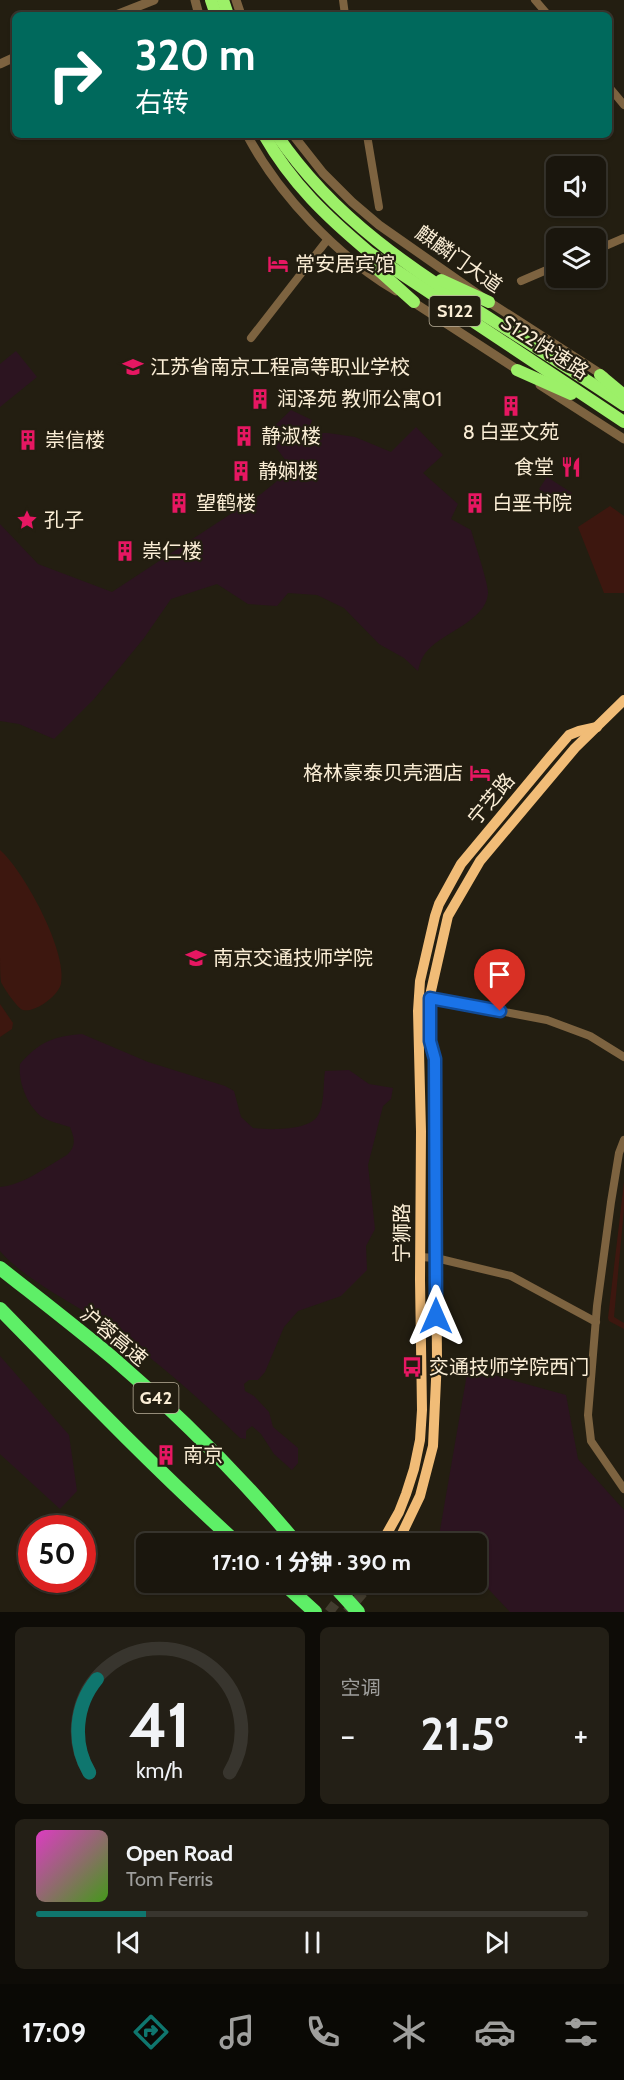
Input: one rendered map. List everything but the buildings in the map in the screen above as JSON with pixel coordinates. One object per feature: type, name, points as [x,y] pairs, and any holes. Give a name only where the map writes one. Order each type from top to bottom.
[{"type":"highway","name":"S122快速路","points":[[266,138],[305,194],[333,222],[370,253],[624,422]]},
{"type":"highway","name":"S122快速路","points":[[279,138],[321,192],[371,237],[408,265],[624,405]]},
{"type":"highway","points":[[333,222],[366,259],[414,302]]},
{"type":"highway","points":[[408,265],[489,302]]},
{"type":"highway","points":[[518,370],[605,410]]},
{"type":"highway","points":[[600,375],[624,395]]},
{"type":"highway","name":"沪蓉高速","points":[[0,1268],[114,1360],[173,1414],[267,1508],[288,1533]]},
{"type":"highway","name":"G42","points":[[0,1310],[120,1432],[226,1533]]},
{"type":"highway","points":[[294,1593],[315,1612]]},
{"type":"highway","points":[[341,1593],[357,1612]]},
{"type":"main road","name":"宁芝路","points":[[448,916],[480,861],[568,756],[624,700]]},
{"type":"main road","name":"宁芝路","points":[[435,916],[461,864],[550,757],[569,735],[597,727]]},
{"type":"main road","name":"宁狮路","points":[[387,1533],[406,1494],[420,1440],[422,1410],[421,1131],[418,1011],[420,981],[435,916]]},
{"type":"main road","name":"宁狮路","points":[[402,1533],[420,1496],[433,1446],[437,1358],[435,1059],[430,1041],[430,998],[448,916]]},
{"type":"street","points":[[124,12],[154,0]]},
{"type":"street","points":[[536,0],[546,12]]},
{"type":"street","points":[[612,91],[624,105]]},
{"type":"street","points":[[249,138],[294,202],[328,239],[370,274],[624,439]]},
{"type":"street","name":"麒麟门大道","points":[[295,138],[323,173],[379,225],[489,302],[600,375],[624,388]]},
{"type":"street","points":[[368,138],[379,207]]},
{"type":"street","points":[[606,246],[624,238]]},
{"type":"street","points":[[251,338],[328,239]]},
{"type":"street","points":[[521,281],[546,270]]},
{"type":"street","points":[[430,998],[547,1020],[590,1036],[624,1057]]},
{"type":"street","points":[[624,1140],[619,1153],[611,1202],[597,1306],[588,1415],[591,1441],[624,1489]]},
{"type":"street","points":[[420,1257],[436,1258],[511,1276],[596,1322]]},
{"type":"shaded area","points":[[16,351],[37,377],[0,407],[0,364]]},
{"type":"shaded area","points":[[291,410],[312,420],[308,433],[355,437],[391,452],[416,427],[443,455],[423,473],[458,504],[451,519],[471,530],[488,589],[480,612],[428,650],[418,671],[404,658],[379,644],[344,608],[317,595],[288,593],[277,606],[248,604],[217,584],[171,599],[144,638],[94,699],[54,739],[19,724],[0,721],[0,524],[38,564],[112,592],[261,494],[292,469],[266,434]]},
{"type":"shaded area","points":[[547,477],[572,493],[564,505],[539,489]]},
{"type":"shaded area","points":[[610,506],[624,516],[624,593],[604,593],[578,527]]},
{"type":"shaded area","points":[[0,850],[10,860],[32,893],[58,953],[61,970],[59,989],[45,1003],[34,1009],[23,1010],[18,1006],[1,982]]},
{"type":"shaded area","points":[[0,1004],[13,1023],[12,1029],[0,1037]]},
{"type":"shaded area","points":[[82,1034],[148,1062],[225,1086],[234,1091],[241,1117],[253,1128],[287,1128],[312,1122],[320,1112],[325,1071],[349,1070],[369,1084],[393,1088],[391,1099],[383,1106],[368,1165],[375,1229],[366,1246],[367,1270],[341,1296],[298,1311],[284,1327],[265,1372],[258,1380],[249,1380],[244,1384],[245,1391],[254,1396],[269,1412],[273,1427],[298,1448],[298,1463],[292,1470],[274,1454],[261,1434],[252,1426],[246,1431],[246,1439],[240,1438],[158,1364],[106,1325],[22,1272],[0,1251],[0,1187],[18,1183],[43,1170],[67,1155],[74,1142],[70,1127],[45,1119],[32,1106],[22,1086],[20,1064],[41,1045],[63,1036]]},
{"type":"shaded area","points":[[624,1182],[624,1209],[614,1317],[624,1323],[624,1329],[609,1321],[608,1318]]},
{"type":"shaded area","points":[[0,1356],[69,1435],[77,1491],[60,1509],[0,1454]]},
{"type":"shaded area","points":[[468,1368],[566,1395],[578,1459],[624,1510],[624,1612],[510,1612],[487,1588],[487,1533],[440,1533]]},
{"type":"tunnel","points":[[329,1612],[344,1593]]},
{"type":"tunnel","points":[[347,1612],[363,1593]]},
{"type":"place","name":"常安居宾馆","points":[[278,264]]},
{"type":"place","name":"江苏省南京工程高等职业学校","points":[[133,367]]},
{"type":"place","name":"润泽苑 教师公寓01","points":[[260,399]]},
{"type":"place","name":"8 白垩文苑","points":[[511,406]]},
{"type":"place","name":"静淑楼","points":[[244,436]]},
{"type":"place","name":"崇信楼","points":[[28,440]]},
{"type":"place","name":"食堂","points":[[571,467]]},
{"type":"place","name":"静娴楼","points":[[241,471]]},
{"type":"place","name":"望鹤楼","points":[[179,503]]},
{"type":"place","name":"白垩书院","points":[[475,503]]},
{"type":"place","name":"孔子","points":[[27,520]]},
{"type":"place","name":"崇仁楼","points":[[125,551]]},
{"type":"place","name":"格林豪泰贝壳酒店","points":[[480,773]]},
{"type":"place","name":"南京交通技师学院","points":[[196,958]]},
{"type":"place","name":"交通技师学院西门","points":[[412,1367]]},
{"type":"place","name":"南京","points":[[166,1455]]},
{"type":"route","points":[[436,1316],[435,1059],[430,1041],[430,998],[500,1011]]}]
